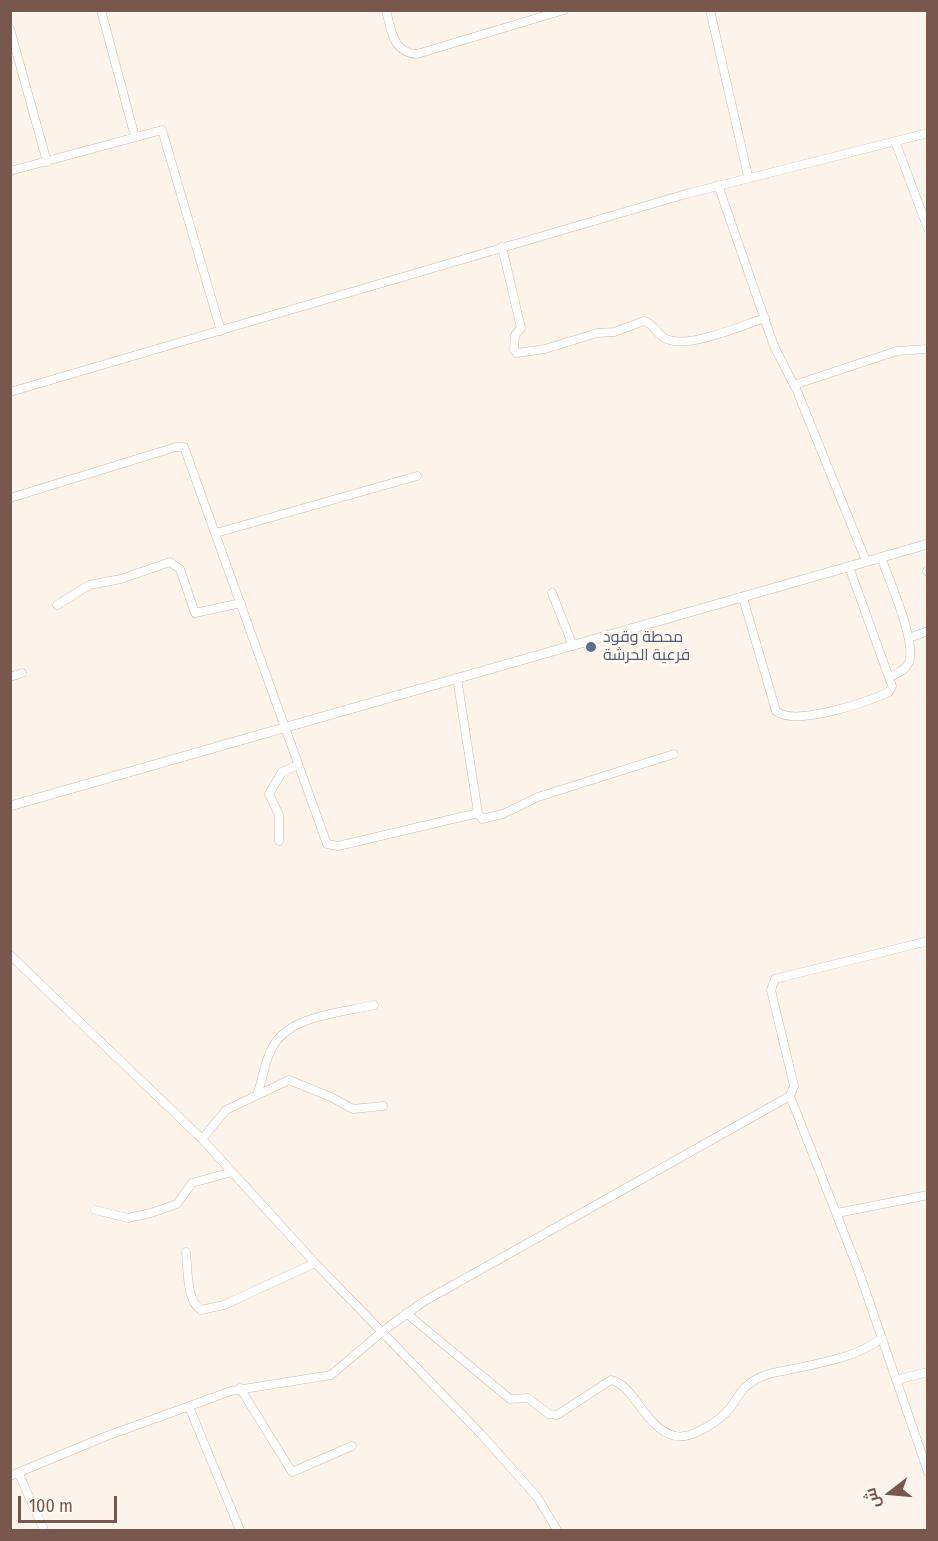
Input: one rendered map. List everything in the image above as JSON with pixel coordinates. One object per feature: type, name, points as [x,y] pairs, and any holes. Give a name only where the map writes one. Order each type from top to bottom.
[{"type":"street","points":[[101,10],[135,137]]},
{"type":"street","points":[[387,10],[395,43],[408,54],[417,54],[564,10]]},
{"type":"street","points":[[710,10],[748,177]]},
{"type":"street","points":[[10,29],[46,162]]},
{"type":"street","points":[[10,171],[160,130],[164,131],[221,331]]},
{"type":"street","points":[[10,392],[718,185],[927,133]]},
{"type":"street","points":[[895,141],[927,229]]},
{"type":"street","points":[[718,185],[774,346],[794,385],[866,561]]},
{"type":"street","points":[[502,247],[521,328],[515,339],[514,350],[517,353],[545,349],[597,333],[614,332],[644,321],[649,322],[663,338],[679,342],[765,318]]},
{"type":"street","points":[[794,385],[897,351],[927,349]]},
{"type":"street","points":[[10,498],[181,446],[188,456],[324,838],[333,847],[478,813]]},
{"type":"street","points":[[216,533],[417,476]]},
{"type":"street","points":[[10,806],[927,544]]},
{"type":"street","points":[[881,557],[909,638],[911,654],[909,663],[903,670],[889,677]]},
{"type":"street","points":[[57,605],[89,585],[121,579],[170,562],[180,569],[195,613],[241,603]]},
{"type":"street","points":[[743,598],[773,706],[782,716],[812,714],[876,698],[891,691],[892,686],[849,567]]},
{"type":"street","points":[[552,593],[573,646]]},
{"type":"street","points":[[909,638],[927,631]]},
{"type":"street","points":[[10,677],[22,673]]},
{"type":"street","points":[[457,678],[478,813],[484,819],[496,817],[538,797],[674,753]]},
{"type":"street","points":[[279,841],[279,815],[269,794],[280,774],[298,765]]},
{"type":"street","points":[[44,1530],[15,1475],[104,1437],[240,1388],[331,1375],[406,1313],[790,1096],[794,1086],[771,990],[775,979],[927,941]]},
{"type":"street","points":[[10,955],[202,1139],[315,1263],[383,1331],[537,1497],[557,1530]]},
{"type":"street","points":[[257,1094],[271,1048],[286,1031],[303,1022],[374,1005]]},
{"type":"street","points":[[202,1139],[226,1110],[292,1080],[354,1109],[383,1106]]},
{"type":"street","points":[[790,1096],[837,1213],[927,1472]]},
{"type":"street","points":[[95,1210],[128,1218],[142,1215],[177,1204],[192,1183],[232,1172]]},
{"type":"street","points":[[837,1213],[927,1195]]},
{"type":"street","points":[[186,1252],[194,1304],[201,1311],[224,1305],[315,1263]]},
{"type":"street","points":[[406,1313],[510,1399],[528,1398],[549,1414],[556,1415],[611,1380],[622,1385],[649,1420],[676,1436],[691,1435],[711,1423],[729,1410],[737,1394],[757,1379],[855,1353],[872,1346],[882,1338]]},
{"type":"street","points":[[896,1380],[927,1372]]},
{"type":"street","points":[[240,1388],[292,1472],[352,1446]]},
{"type":"street","points":[[189,1407],[240,1530]]},
{"type":"place","name":"محطة وقود فرعية الحرشة","points":[[591,647]]}]
